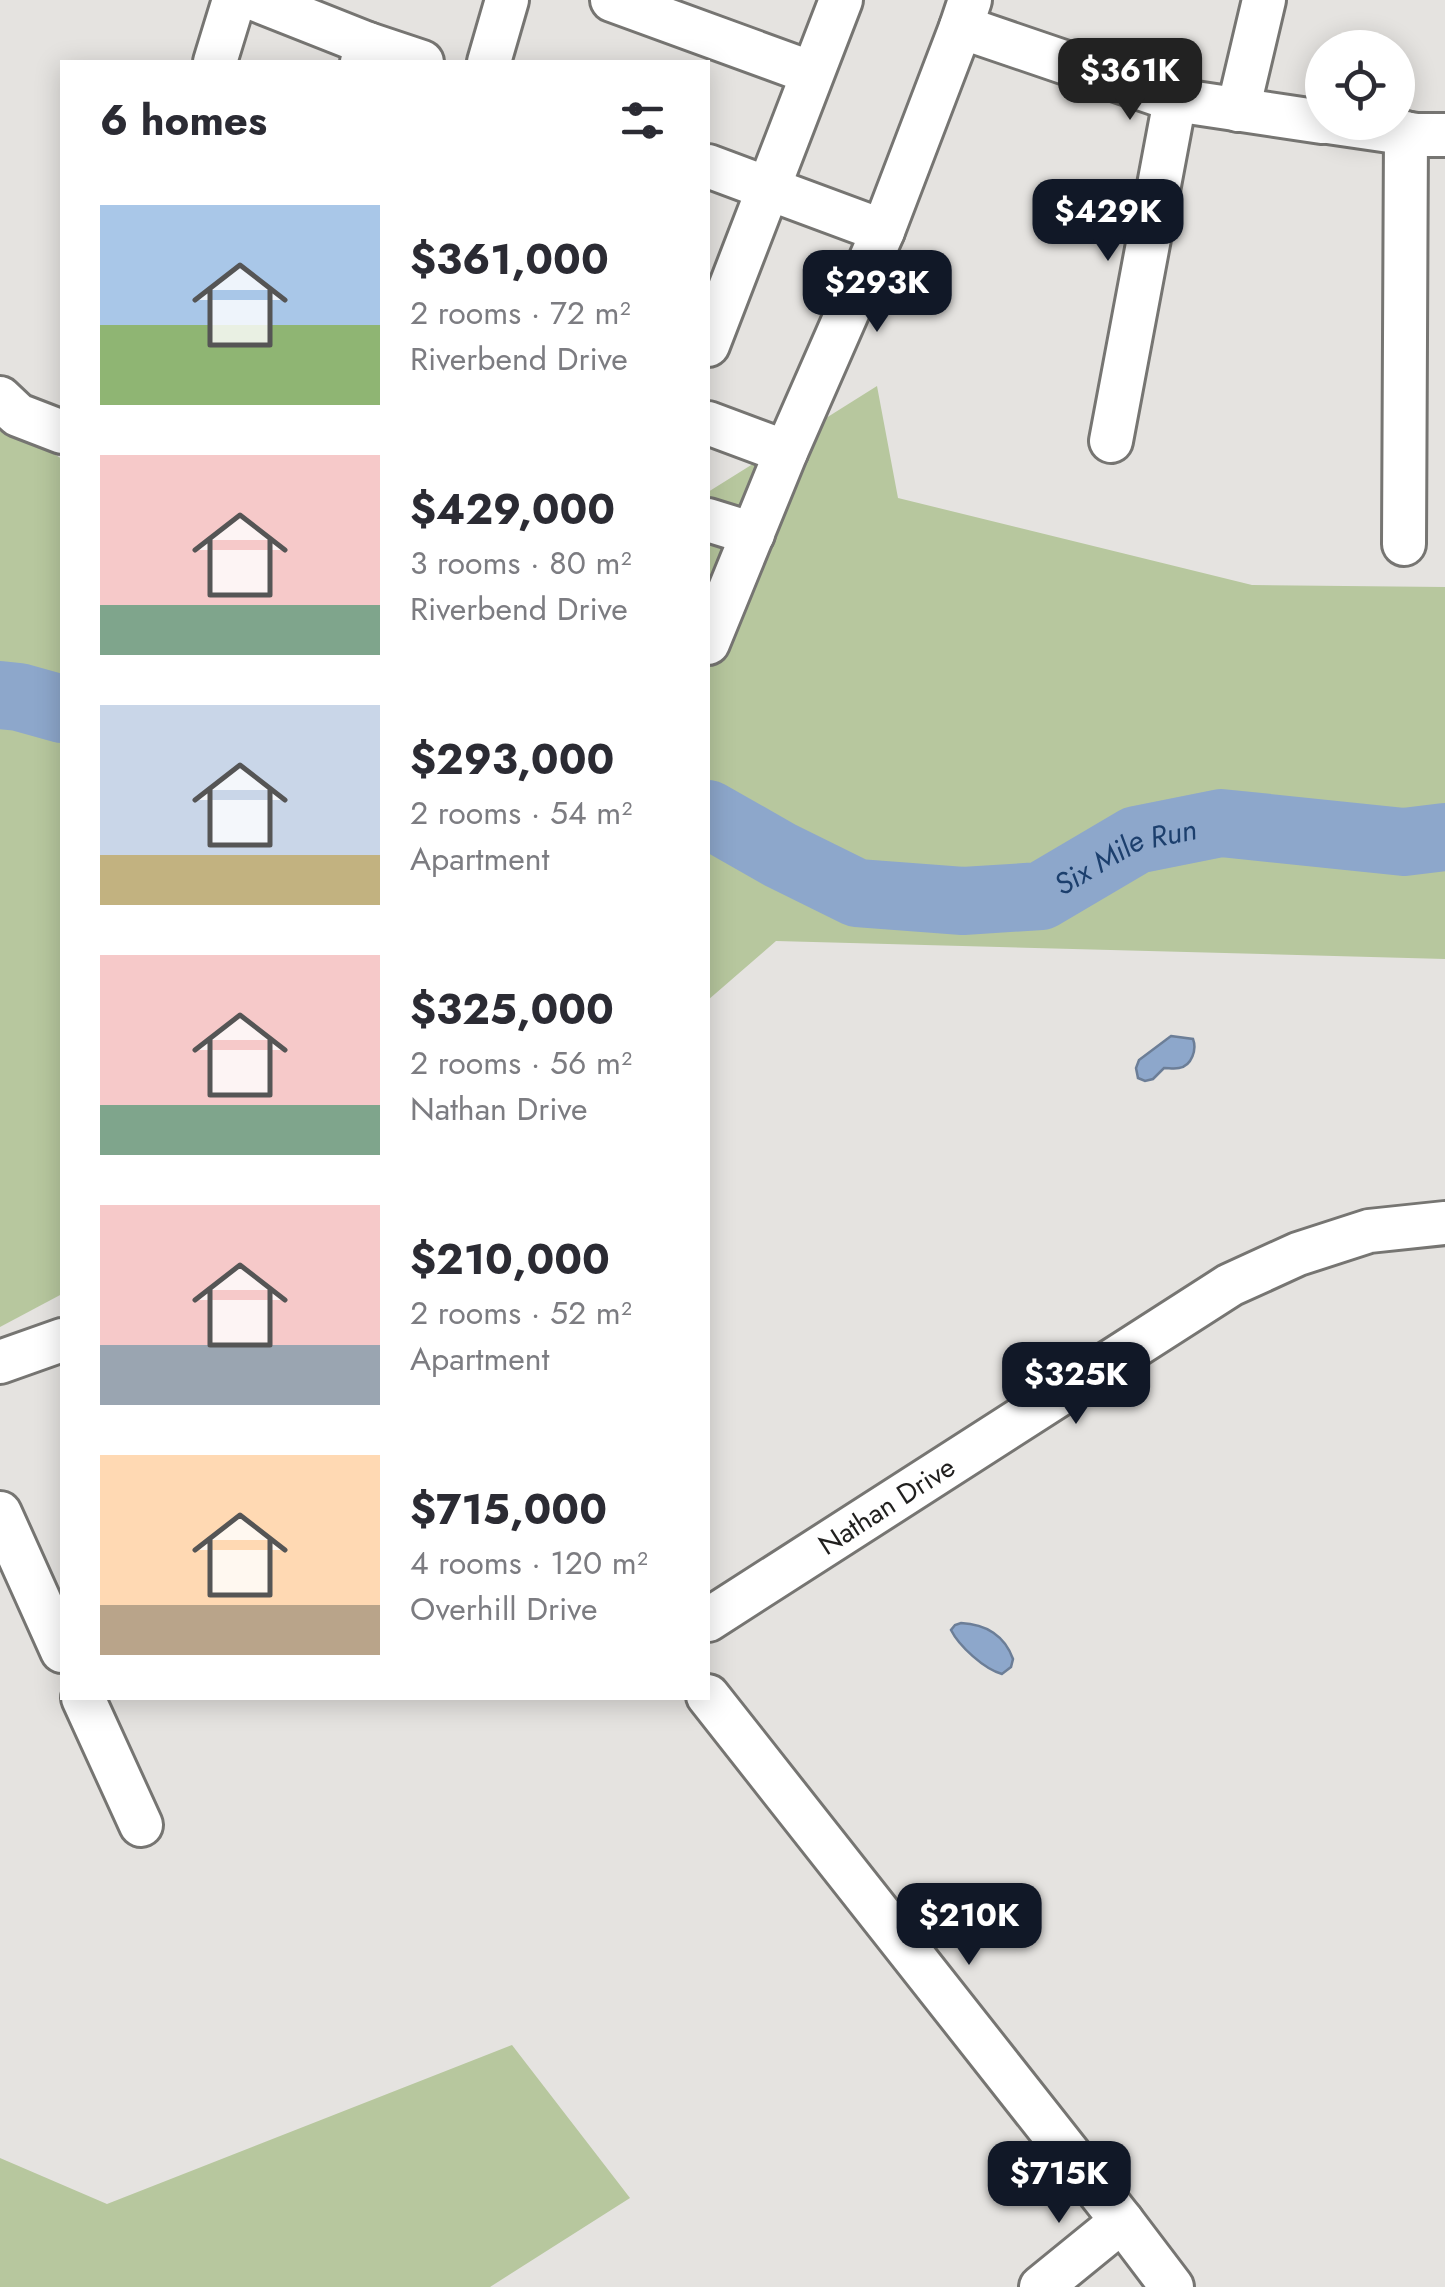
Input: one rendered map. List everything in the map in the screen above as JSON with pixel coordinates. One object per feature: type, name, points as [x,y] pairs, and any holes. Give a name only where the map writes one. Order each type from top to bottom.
[{"type":"street","points":[[215,60],[234,0]]},
{"type":"street","points":[[257,0],[365,53],[409,60]]},
{"type":"street","points":[[490,60],[508,0]]},
{"type":"street","points":[[612,0],[812,73]]},
{"type":"street","points":[[710,340],[840,0]]},
{"type":"street","points":[[1238,110],[1264,0]]},
{"type":"street","points":[[710,638],[883,231],[965,14],[1175,100],[1305,119]]},
{"type":"street","points":[[1111,441],[1175,100]]},
{"type":"street","points":[[1404,544],[1425,134]]},
{"type":"street","points":[[710,167],[883,231]]},
{"type":"street","points":[[0,398],[18,414],[60,431]]},
{"type":"street","points":[[710,424],[786,452]]},
{"type":"street","points":[[710,521],[752,534]]},
{"type":"street","name":"Nathan Drive","points":[[710,1619],[1230,1285],[1298,1254],[1369,1230],[1445,1223]]},
{"type":"street","points":[[0,1362],[60,1341]]},
{"type":"street","points":[[0,1513],[60,1648]]},
{"type":"street","points":[[710,1699],[1172,2287]]},
{"type":"street","points":[[84,1700],[141,1824]]},
{"type":"street","points":[[1042,2287],[1122,2221]]},
{"type":"green space","points":[[877,386],[898,498],[1252,585],[1445,587],[1445,959],[776,941],[710,998],[710,491]]},
{"type":"green space","points":[[0,420],[60,458],[60,1295],[0,1327]]},
{"type":"green space","points":[[512,2045],[630,2198],[490,2287],[0,2287],[0,2158],[107,2204]]},
{"type":"water","points":[[1171,1036],[1193,1039],[1190,1061],[1183,1067],[1164,1068],[1153,1079],[1138,1078],[1139,1060]]},
{"type":"water","points":[[961,1623],[979,1626],[1000,1638],[1013,1659],[1011,1667],[1002,1674],[973,1656],[951,1630]]},
{"type":"waterway","name":"Six Mile Run","points":[[0,695],[60,708]]},
{"type":"waterway","name":"Six Mile Run","points":[[710,815],[857,893],[963,901],[1041,896],[1136,840],[1221,823],[1404,842],[1445,837]]}]
